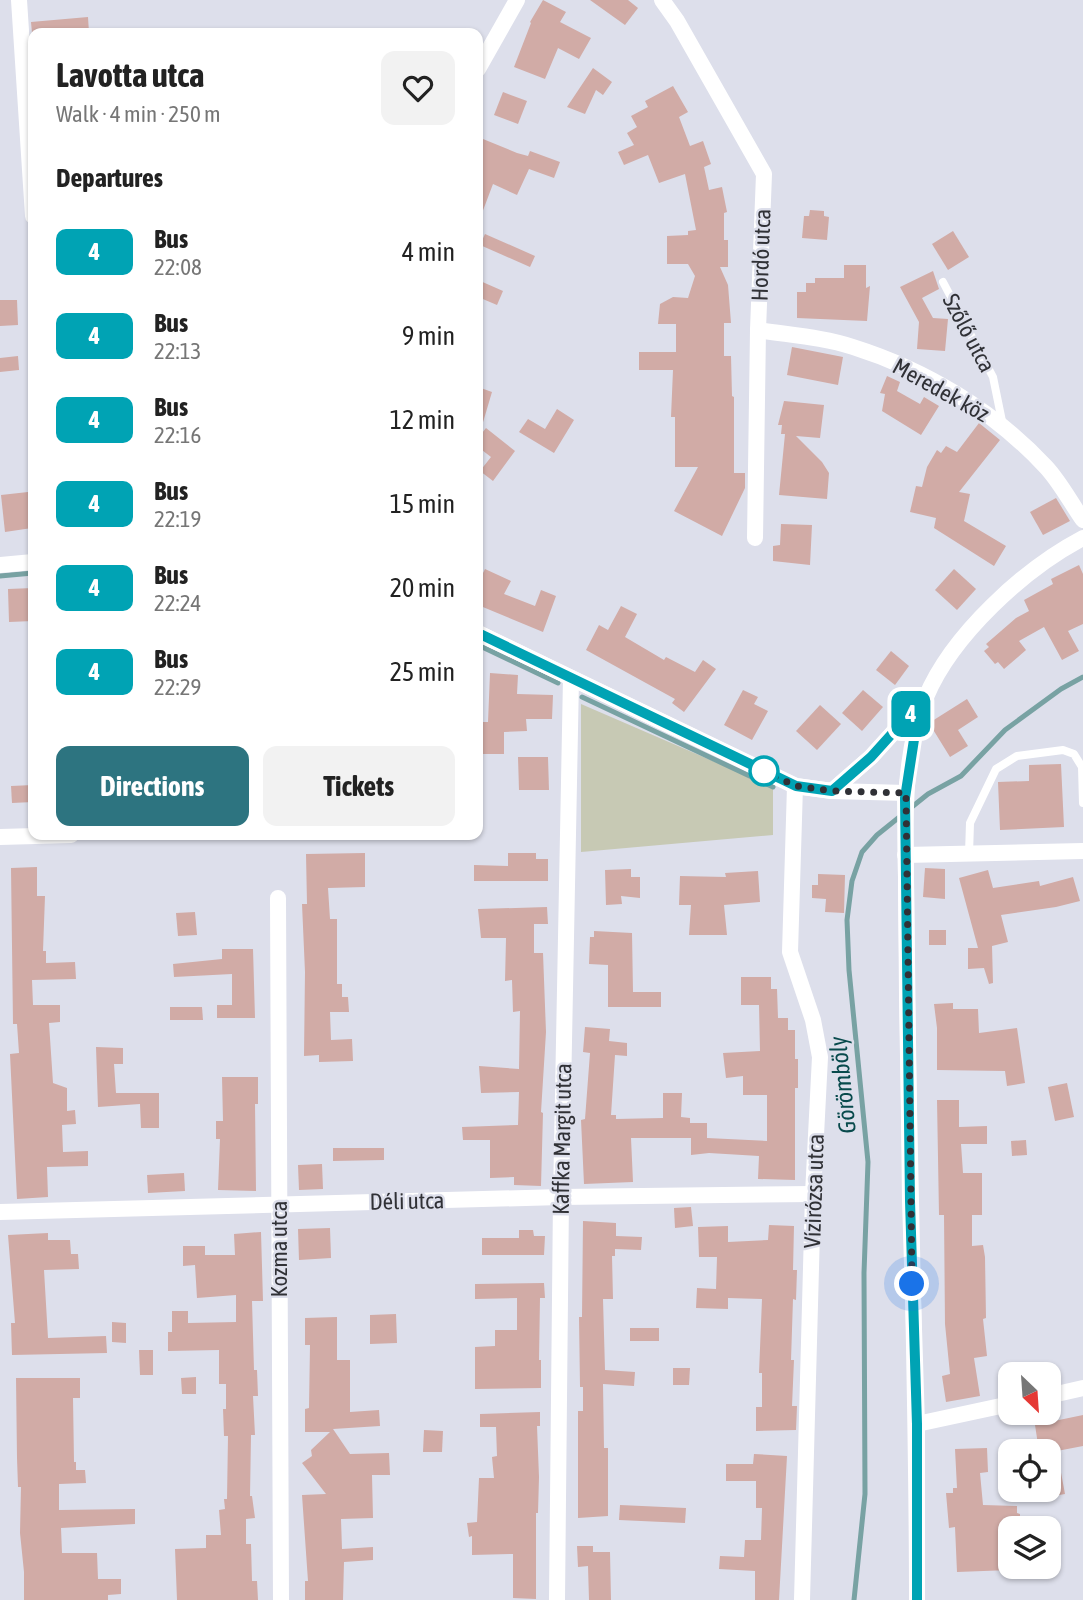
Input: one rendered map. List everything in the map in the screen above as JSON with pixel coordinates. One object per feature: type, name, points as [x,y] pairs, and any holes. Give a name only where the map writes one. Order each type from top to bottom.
[{"type":"street","points":[[19,0],[28,139]]},
{"type":"street","points":[[483,60],[517,0]]},
{"type":"street","name":"Hordó utca","points":[[662,0],[677,21],[764,174],[758,330],[755,538]]},
{"type":"street","name":"Meredek köz","points":[[758,330],[851,346],[914,369],[976,406],[1003,426],[1048,469],[1083,520]]},
{"type":"street","points":[[832,791],[871,757],[926,696],[955,648],[1011,587],[1056,551],[1083,538]]},
{"type":"street","points":[[0,565],[28,562]]},
{"type":"street","points":[[483,635],[796,786],[906,795]]},
{"type":"street","name":"Kaffka Margit utca","points":[[557,1600],[561,1197],[571,678]]},
{"type":"street","points":[[917,1600],[917,1424],[910,1201],[905,855],[906,795],[915,733],[926,696]]},
{"type":"street","name":"Vízirózsa utca","points":[[796,786],[790,952],[813,1020],[820,1057],[813,1194],[802,1600]]},
{"type":"street","points":[[0,836],[28,836]]},
{"type":"street","points":[[905,855],[1083,850]]},
{"type":"street","name":"Kozma utca","points":[[278,898],[281,1600]]},
{"type":"street","name":"Déli utca","points":[[0,1212],[561,1197],[813,1194]]},
{"type":"street","points":[[1061,1393],[1083,1388]]},
{"type":"street","points":[[917,1424],[998,1407]]},
{"type":"lane","name":"Szőlő utca","points":[[943,282],[993,377],[1003,426]]},
{"type":"lane","points":[[969,855],[970,823],[996,769],[1017,755],[1063,750],[1074,754],[1082,767],[1083,803]]},
{"type":"green space","points":[[581,704],[773,787],[773,835],[581,852]]},
{"type":"building","points":[[543,0],[566,12],[560,22],[591,38],[579,59],[558,48],[545,79],[514,67],[530,22]]},
{"type":"building","points":[[590,0],[628,0],[638,8],[625,25]]},
{"type":"building","points":[[88,17],[89,28],[32,28],[31,22]]},
{"type":"building","points":[[593,68],[612,82],[603,95],[596,90],[585,114],[567,107]]},
{"type":"building","points":[[673,86],[688,112],[679,117],[690,146],[703,141],[711,164],[704,167],[709,190],[722,187],[727,212],[724,213],[724,240],[728,240],[728,267],[720,267],[728,285],[731,323],[724,323],[724,356],[731,356],[734,473],[745,473],[745,488],[722,536],[674,511],[698,467],[675,467],[675,417],[671,417],[673,370],[639,370],[639,352],[676,352],[676,324],[658,324],[660,304],[673,297],[688,298],[695,276],[688,264],[667,264],[667,236],[688,235],[688,231],[696,230],[685,174],[659,183],[648,155],[624,165],[618,152],[634,145],[627,133],[637,127],[631,116],[648,107],[645,101]]},
{"type":"building","points":[[503,92],[527,101],[518,124],[494,115]]},
{"type":"building","points":[[483,139],[517,153],[528,156],[530,151],[560,162],[554,178],[529,169],[517,195],[493,184],[483,210]]},
{"type":"building","points":[[810,210],[824,211],[824,216],[829,217],[827,240],[802,238],[804,216],[809,216]]},
{"type":"building","points":[[953,231],[969,257],[948,270],[932,244]]},
{"type":"building","points":[[485,234],[535,256],[530,267],[483,246]]},
{"type":"building","points":[[844,265],[866,265],[866,288],[870,286],[867,321],[797,318],[797,292],[806,292],[806,283],[815,283],[815,278],[844,278]]},
{"type":"building","points":[[933,271],[939,289],[922,298],[933,318],[948,319],[945,351],[917,349],[919,322],[900,287]]},
{"type":"building","points":[[483,282],[503,291],[497,305],[483,299]]},
{"type":"building","points":[[0,300],[17,300],[18,325],[0,326]]},
{"type":"building","points":[[792,347],[843,357],[838,385],[787,375]]},
{"type":"building","points":[[18,356],[19,370],[0,372],[0,358]]},
{"type":"building","points":[[887,376],[900,382],[897,391],[920,404],[924,397],[939,406],[921,435],[882,411],[885,394],[880,393]]},
{"type":"building","points":[[483,389],[492,392],[483,422]]},
{"type":"building","points":[[784,401],[824,405],[820,438],[796,436],[829,473],[827,499],[779,495],[785,434],[781,434],[782,425],[778,425]]},
{"type":"building","points":[[557,409],[574,420],[554,453],[519,432],[528,419],[545,429]]},
{"type":"building","points":[[979,423],[1000,440],[959,492],[970,494],[964,521],[1006,546],[994,566],[934,528],[936,518],[910,512],[916,486],[922,487],[927,467],[937,450],[941,453],[946,446],[957,452]]},
{"type":"building","points":[[486,428],[515,451],[493,481],[483,473],[483,467],[491,457],[483,451],[483,432]]},
{"type":"building","points":[[28,492],[28,529],[5,532],[1,495]]},
{"type":"building","points":[[1056,498],[1070,521],[1043,535],[1030,512]]},
{"type":"building","points":[[781,524],[812,525],[810,565],[773,561],[773,546],[780,545]]},
{"type":"building","points":[[1079,565],[1083,574],[1083,624],[1068,631],[1079,651],[1062,660],[1044,627],[1019,641],[1026,650],[1004,669],[998,662],[995,664],[984,651],[989,647],[986,644],[1016,618],[1029,611],[1024,600],[1053,584],[1051,579]]},
{"type":"building","points":[[485,569],[511,581],[504,594],[535,606],[541,590],[556,596],[543,632],[483,607]]},
{"type":"building","points":[[954,569],[976,589],[957,610],[935,590]]},
{"type":"building","points":[[28,588],[28,621],[9,622],[8,589]]},
{"type":"building","points":[[621,606],[637,614],[625,637],[664,660],[666,657],[695,672],[703,660],[716,669],[684,712],[672,703],[675,699],[586,650],[599,625],[608,630]]},
{"type":"building","points":[[891,651],[909,666],[895,685],[876,670]]},
{"type":"building","points":[[490,673],[518,675],[517,694],[553,695],[552,719],[526,719],[527,731],[504,732],[504,754],[483,754],[483,722],[488,722]]},
{"type":"building","points":[[743,690],[758,697],[754,704],[768,711],[752,740],[724,725]]},
{"type":"building","points":[[863,690],[883,707],[862,731],[842,713]]},
{"type":"building","points":[[967,699],[978,717],[958,730],[968,746],[950,757],[929,723]]},
{"type":"building","points":[[820,705],[841,724],[817,750],[796,731]]},
{"type":"building","points":[[518,757],[548,757],[549,790],[519,790]]},
{"type":"building","points":[[1061,764],[1064,827],[1000,830],[998,782],[1029,781],[1029,765]]},
{"type":"building","points":[[28,785],[28,802],[12,803],[11,786]]},
{"type":"building","points":[[365,853],[365,887],[328,888],[330,919],[337,919],[337,984],[342,984],[342,997],[348,997],[349,1012],[330,1012],[331,1040],[352,1039],[353,1061],[319,1062],[319,1055],[304,1056],[305,972],[302,904],[307,904],[306,854]]},
{"type":"building","points":[[508,853],[536,853],[536,859],[548,859],[548,881],[474,881],[474,865],[508,866]]},
{"type":"building","points":[[37,867],[37,896],[45,896],[43,951],[46,951],[46,963],[75,962],[76,979],[32,980],[33,1005],[60,1005],[60,1022],[49,1023],[53,1083],[67,1088],[67,1111],[75,1110],[76,1124],[62,1125],[63,1152],[88,1151],[88,1166],[47,1167],[48,1197],[17,1199],[10,1054],[19,1053],[17,1024],[13,1024],[11,868]]},
{"type":"building","points":[[925,868],[945,869],[945,899],[923,897]]},
{"type":"building","points":[[631,869],[631,877],[640,877],[640,898],[621,896],[622,904],[606,905],[605,870]]},
{"type":"building","points":[[988,870],[993,888],[1039,881],[1040,886],[1073,877],[1080,901],[1001,915],[1008,942],[992,946],[993,983],[989,984],[984,968],[968,969],[968,948],[978,948],[959,878]]},
{"type":"building","points":[[758,871],[760,902],[724,905],[727,935],[689,935],[691,905],[679,905],[680,876],[726,877],[725,873]]},
{"type":"building","points":[[818,874],[845,875],[844,913],[825,912],[826,899],[812,898],[812,885],[818,885]]},
{"type":"building","points":[[547,907],[548,924],[534,924],[534,953],[543,953],[546,1032],[541,1112],[541,1186],[514,1185],[514,1177],[490,1178],[490,1140],[463,1140],[462,1127],[518,1125],[519,1092],[481,1093],[479,1066],[519,1069],[520,1011],[513,1012],[512,980],[505,981],[506,938],[481,938],[478,909]]},
{"type":"building","points":[[195,912],[197,935],[178,936],[176,913]]},
{"type":"building","points":[[929,930],[946,930],[946,945],[929,945]]},
{"type":"building","points":[[594,931],[632,933],[633,992],[661,992],[661,1007],[608,1007],[608,965],[589,964],[590,937],[594,937]]},
{"type":"building","points":[[222,949],[253,949],[255,1018],[217,1018],[217,1005],[232,1005],[232,974],[174,977],[173,964],[222,959]]},
{"type":"building","points":[[741,977],[771,977],[771,989],[777,989],[778,1018],[788,1018],[788,1030],[795,1030],[798,1088],[795,1088],[795,1180],[758,1179],[759,1156],[709,1153],[691,1155],[691,1138],[631,1138],[633,1182],[584,1184],[581,1120],[585,1119],[590,1053],[583,1052],[585,1027],[610,1029],[609,1041],[627,1043],[627,1056],[615,1055],[611,1115],[616,1115],[616,1119],[663,1118],[663,1093],[682,1093],[681,1117],[690,1118],[690,1123],[707,1123],[707,1138],[767,1141],[767,1095],[743,1095],[743,1076],[726,1078],[723,1053],[760,1051],[759,1005],[741,1005]]},
{"type":"building","points":[[953,1003],[953,1009],[978,1009],[979,1033],[1017,1028],[1025,1083],[1007,1086],[1005,1071],[937,1070],[934,1004]]},
{"type":"building","points":[[170,1007],[202,1007],[203,1020],[170,1020]]},
{"type":"building","points":[[96,1047],[123,1048],[123,1064],[114,1064],[116,1093],[159,1093],[159,1128],[141,1128],[140,1104],[98,1107]]},
{"type":"building","points":[[222,1077],[258,1077],[258,1104],[255,1104],[256,1191],[218,1190],[220,1139],[216,1139],[216,1121],[223,1121]]},
{"type":"building","points":[[1067,1083],[1074,1117],[1055,1121],[1048,1087]]},
{"type":"building","points":[[937,1100],[959,1100],[959,1127],[987,1126],[987,1144],[961,1144],[963,1173],[982,1173],[982,1215],[972,1215],[972,1246],[983,1245],[985,1257],[986,1318],[983,1319],[987,1356],[974,1358],[980,1396],[946,1402],[942,1376],[950,1374],[945,1324],[944,1215],[939,1215]]},
{"type":"building","points":[[1026,1140],[1027,1155],[1012,1156],[1011,1141]]},
{"type":"building","points":[[333,1148],[384,1148],[384,1160],[333,1161]]},
{"type":"building","points":[[322,1164],[323,1189],[299,1190],[298,1165]]},
{"type":"building","points":[[184,1173],[185,1191],[148,1193],[147,1175]]},
{"type":"building","points":[[691,1207],[693,1226],[675,1228],[674,1208]]},
{"type":"building","points":[[583,1221],[616,1223],[616,1236],[642,1237],[641,1250],[615,1249],[615,1256],[612,1256],[613,1299],[603,1299],[605,1370],[635,1372],[634,1386],[603,1384],[604,1448],[608,1448],[608,1516],[578,1518],[578,1411],[583,1411],[579,1317],[582,1317]]},
{"type":"building","points":[[769,1225],[794,1226],[793,1270],[797,1270],[791,1360],[794,1360],[792,1406],[797,1406],[796,1430],[756,1431],[756,1407],[762,1407],[762,1373],[759,1373],[762,1299],[728,1298],[728,1309],[696,1308],[697,1288],[716,1289],[717,1257],[699,1257],[698,1227],[728,1226],[728,1242],[768,1240]]},
{"type":"building","points":[[330,1228],[331,1258],[299,1260],[298,1229]]},
{"type":"building","points":[[519,1230],[533,1230],[534,1236],[545,1236],[544,1255],[482,1255],[482,1238],[519,1238]]},
{"type":"building","points":[[261,1232],[263,1301],[252,1301],[254,1370],[257,1370],[258,1396],[253,1396],[255,1435],[251,1435],[250,1496],[255,1518],[246,1519],[246,1544],[251,1544],[252,1581],[257,1581],[258,1600],[177,1600],[175,1549],[206,1548],[206,1535],[221,1535],[219,1510],[225,1509],[224,1499],[227,1499],[228,1436],[224,1436],[226,1384],[219,1384],[219,1350],[168,1351],[172,1311],[188,1311],[188,1323],[236,1322],[236,1295],[197,1298],[195,1265],[183,1266],[183,1246],[205,1246],[205,1255],[235,1255],[234,1234]]},
{"type":"building","points":[[48,1233],[48,1240],[70,1240],[71,1254],[78,1254],[79,1269],[44,1270],[48,1338],[106,1336],[107,1353],[12,1355],[11,1323],[15,1323],[8,1235]]},
{"type":"building","points":[[544,1283],[545,1298],[540,1298],[541,1388],[475,1389],[475,1347],[495,1346],[495,1330],[517,1330],[517,1298],[475,1299],[475,1284]]},
{"type":"building","points":[[396,1314],[397,1343],[370,1344],[370,1315]]},
{"type":"building","points":[[337,1317],[337,1360],[350,1360],[350,1412],[379,1410],[380,1426],[333,1429],[350,1454],[389,1453],[390,1475],[372,1475],[373,1518],[341,1519],[342,1549],[373,1547],[373,1560],[344,1562],[343,1600],[305,1600],[305,1581],[308,1581],[302,1495],[326,1494],[302,1463],[312,1456],[311,1450],[330,1432],[305,1432],[305,1409],[309,1408],[310,1345],[305,1345],[305,1318]]},
{"type":"building","points":[[112,1322],[126,1323],[126,1343],[112,1342]]},
{"type":"building","points":[[630,1328],[659,1328],[659,1341],[630,1341]]},
{"type":"building","points":[[139,1350],[153,1350],[153,1375],[140,1375]]},
{"type":"building","points":[[673,1368],[690,1368],[689,1385],[673,1385]]},
{"type":"building","points":[[196,1377],[196,1394],[182,1394],[181,1378]]},
{"type":"building","points":[[16,1378],[80,1378],[80,1398],[73,1398],[74,1462],[76,1470],[85,1470],[86,1483],[59,1484],[59,1510],[135,1509],[135,1524],[61,1528],[62,1553],[97,1553],[98,1579],[121,1579],[121,1594],[108,1595],[108,1600],[24,1600]]},
{"type":"building","points":[[540,1412],[540,1426],[537,1426],[539,1477],[536,1513],[536,1599],[513,1598],[513,1554],[472,1555],[472,1536],[469,1537],[467,1523],[477,1522],[479,1478],[494,1478],[492,1457],[497,1456],[496,1427],[480,1427],[480,1414]]},
{"type":"building","points":[[1083,1415],[1083,1446],[1061,1450],[1061,1439],[1037,1439],[1035,1425],[1061,1425],[1061,1420]]},
{"type":"building","points":[[424,1430],[443,1431],[442,1452],[423,1452]]},
{"type":"building","points":[[987,1448],[988,1472],[980,1473],[983,1505],[1017,1506],[1017,1513],[1020,1514],[998,1516],[998,1570],[957,1572],[955,1527],[949,1528],[946,1493],[953,1493],[953,1488],[957,1488],[955,1449]]},
{"type":"building","points":[[754,1454],[787,1456],[779,1600],[755,1600],[755,1571],[719,1569],[720,1556],[744,1557],[745,1540],[761,1540],[762,1508],[756,1508],[756,1481],[726,1481],[726,1464],[753,1464]]},
{"type":"building","points":[[1061,1472],[1065,1494],[1061,1495]]},
{"type":"building","points":[[620,1505],[686,1508],[685,1523],[619,1520]]},
{"type":"building","points":[[577,1546],[593,1546],[593,1552],[610,1552],[611,1600],[589,1600],[588,1566],[578,1567]]},
{"type":"waterway","points":[[0,576],[28,573]]},
{"type":"waterway","points":[[483,647],[558,683]]},
{"type":"waterway","name":"Görömböly","points":[[854,1600],[865,1494],[864,1273],[868,1162],[849,970],[847,920],[852,881],[862,852],[877,835],[928,794],[961,776],[1005,730],[1061,689],[1083,677]]},
{"type":"waterway","points":[[582,697],[773,787]]},
{"type":"bus line","name":"4","points":[[483,635],[796,786],[832,791],[871,757],[926,696],[915,733],[905,798],[910,1201],[917,1424],[917,1600]]},
{"type":"route","points":[[764,771],[796,786],[832,791],[906,793],[912,1284]]}]
